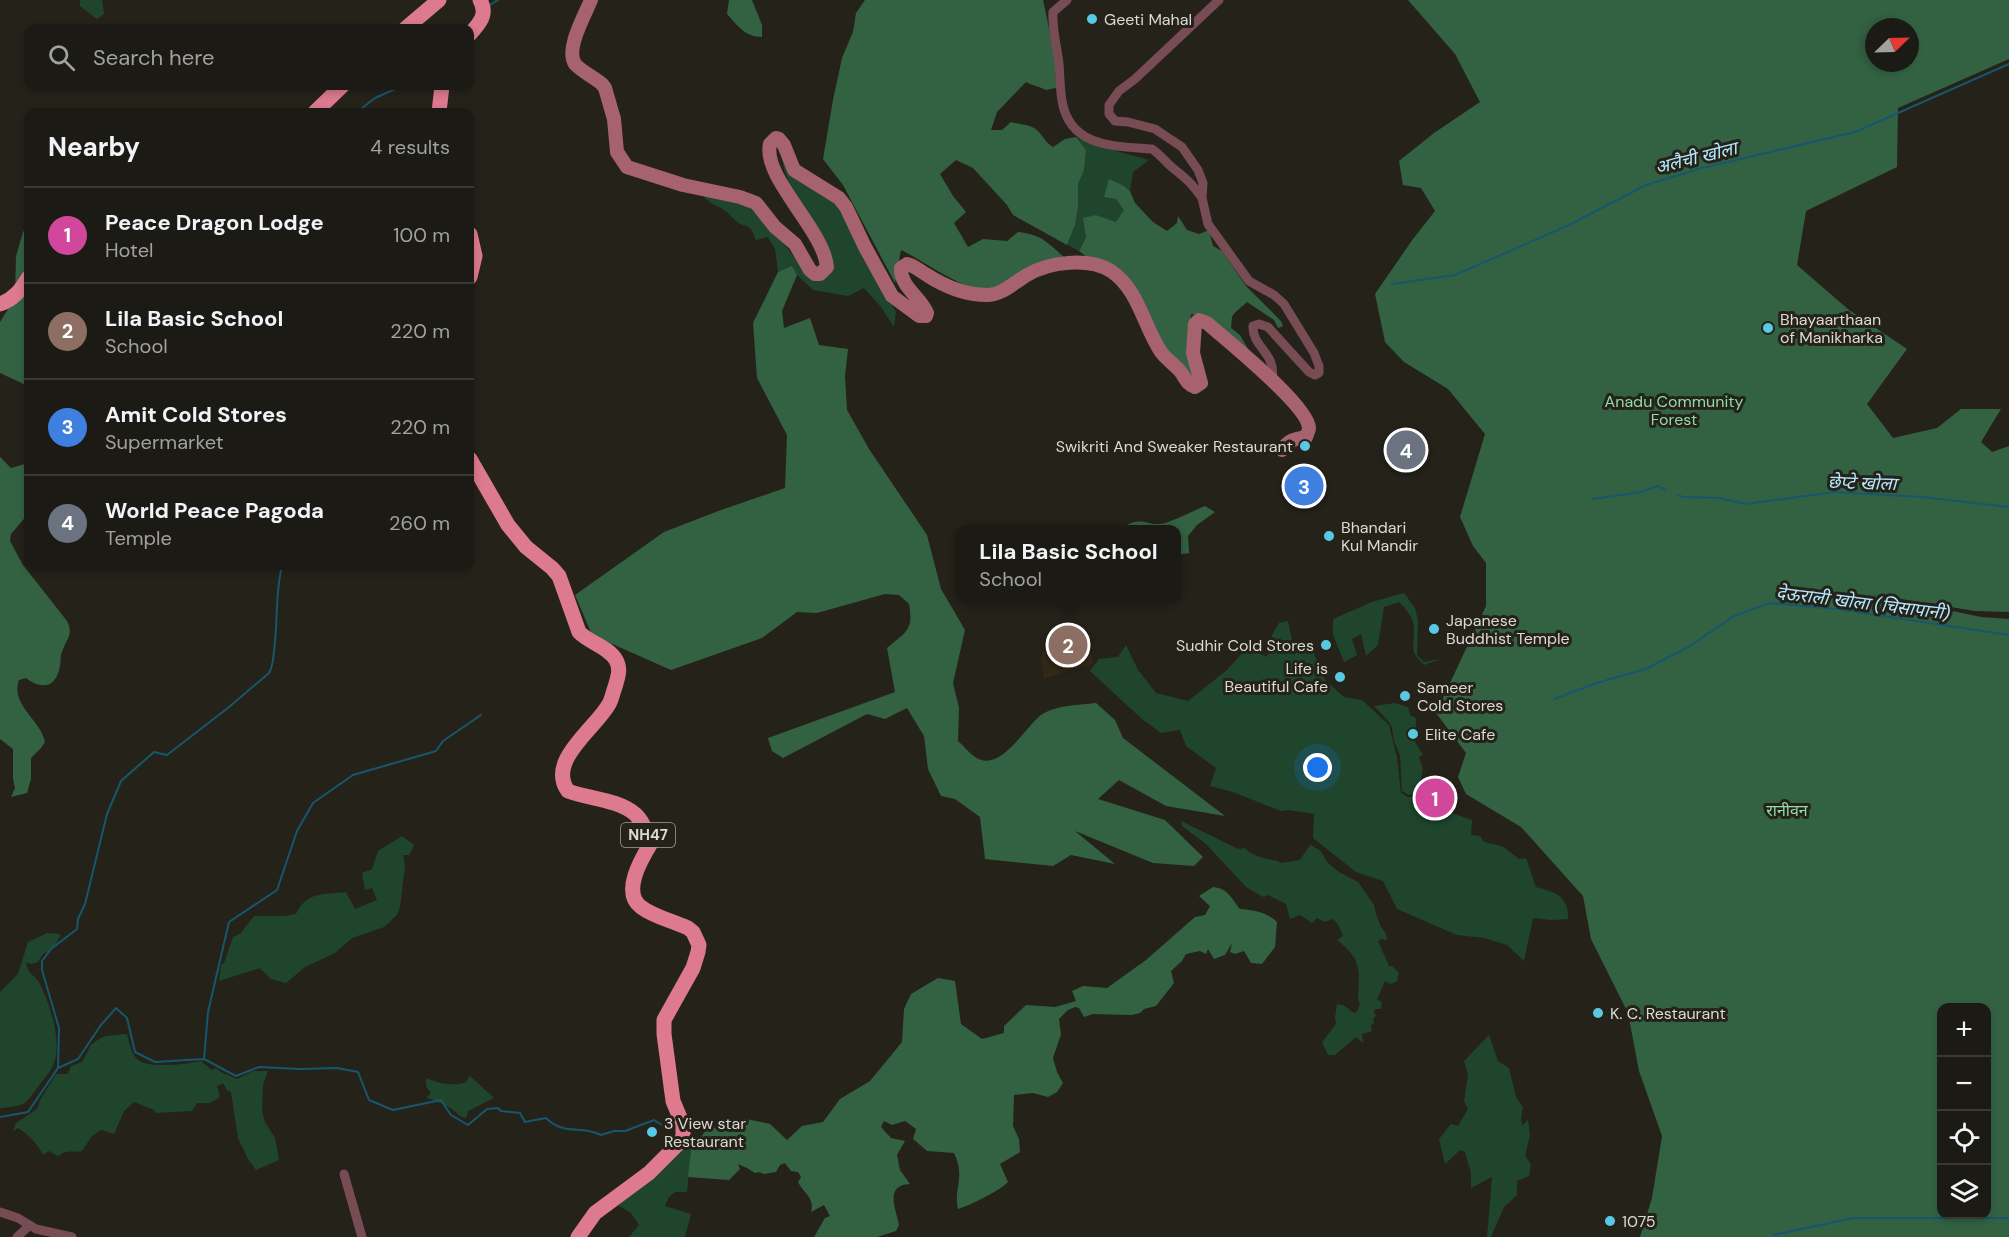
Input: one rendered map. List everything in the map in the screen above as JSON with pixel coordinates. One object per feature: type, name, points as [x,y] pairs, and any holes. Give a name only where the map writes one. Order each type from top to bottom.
[{"type":"highway","points":[[411,24],[439,0]]},
{"type":"highway","points":[[474,29],[484,15],[484,8],[480,0]]},
{"type":"highway","points":[[319,108],[338,90]]},
{"type":"highway","points":[[439,108],[442,90]]},
{"type":"highway","points":[[0,304],[10,300],[24,284]]},
{"type":"highway","name":"NH47","points":[[474,466],[508,525],[526,547],[559,576],[579,632],[612,654],[618,664],[618,678],[609,705],[573,748],[561,776],[563,784],[568,791],[618,805],[635,814],[651,843],[633,884],[632,893],[636,902],[643,908],[688,928],[693,932],[699,945],[693,968],[664,1020],[673,1101],[683,1125],[681,1141],[649,1173],[595,1213],[578,1237]]},
{"type":"main road","points":[[591,0],[575,37],[571,53],[577,66],[605,88],[614,119],[616,146],[620,158],[627,167],[691,187],[740,197],[756,203],[775,227],[795,244],[810,270],[815,274],[825,272],[826,261],[818,243],[770,161],[769,148],[773,140],[779,139],[784,145],[794,170],[839,198],[846,207],[892,296],[919,316],[926,316],[927,313],[901,276],[901,268],[907,264],[941,283],[960,290],[988,295],[1002,291],[1030,273],[1053,265],[1074,263],[1098,265],[1115,274],[1130,292],[1162,354],[1180,371],[1188,385],[1195,387],[1201,383],[1193,353],[1195,324],[1199,320],[1207,323],[1272,380],[1299,411],[1309,428],[1306,437],[1287,443],[1282,450]]},
{"type":"street","points":[[1067,0],[1053,12],[1052,30],[1057,51],[1062,101],[1070,122],[1077,132],[1097,142],[1152,149],[1189,180],[1202,198]]},
{"type":"street","points":[[1219,0],[1135,79],[1119,91],[1109,105],[1109,114],[1115,121],[1155,129],[1182,147],[1198,170],[1203,183],[1202,198],[1208,224],[1249,281],[1275,295],[1284,304],[1314,353],[1319,373],[1315,375],[1309,372],[1268,327],[1259,324],[1253,326],[1252,334],[1270,358],[1274,368],[1272,380]]},
{"type":"street","points":[[344,1174],[362,1237]]},
{"type":"street","points":[[0,1212],[18,1218],[36,1229],[72,1237]]},
{"type":"street","points":[[17,1237],[30,1225]]},
{"type":"shaded area","points":[[1054,631],[1088,634],[1093,664],[1044,679],[1041,657]]},
{"type":"green space","points":[[80,0],[102,0],[104,14],[97,19],[80,6]]},
{"type":"green space","points":[[729,0],[752,0],[762,25],[762,37],[746,33],[735,23],[727,14]]},
{"type":"green space","points":[[865,0],[1043,0],[1055,57],[1056,88],[1046,90],[1026,82],[997,112],[991,130],[1002,130],[1011,122],[1026,125],[1036,129],[1053,147],[1065,139],[1076,137],[1086,150],[1084,170],[1078,184],[1075,225],[1067,245],[1013,215],[1007,205],[973,168],[956,160],[940,174],[966,212],[954,223],[968,247],[983,239],[1007,241],[1018,232],[1039,237],[1064,257],[1013,282],[988,291],[978,290],[956,281],[901,250],[895,283],[843,185],[823,159],[842,58],[853,32],[856,13]]},
{"type":"green space","points":[[1408,0],[2009,0],[2009,59],[1898,108],[1897,167],[1806,211],[1797,265],[1849,310],[1907,349],[1867,404],[1893,438],[1937,428],[1961,409],[2001,409],[1981,442],[1992,452],[2009,446],[2009,612],[1975,611],[1871,594],[1981,617],[2009,619],[2009,1237],[1640,1237],[1652,1198],[1662,1136],[1639,1071],[1628,1013],[1591,939],[1583,896],[1521,827],[1466,794],[1458,777],[1466,753],[1436,713],[1486,606],[1486,563],[1473,546],[1460,517],[1485,434],[1448,389],[1404,362],[1385,342],[1375,294],[1435,211],[1421,188],[1403,185],[1399,161],[1434,133],[1480,102],[1455,54]]},
{"type":"green space","points":[[1076,137],[1091,144],[1149,160],[1133,172],[1130,191],[1124,186],[1116,199],[1125,210],[1116,222],[1096,215],[1079,251],[1067,245],[1075,225],[1078,183],[1084,170],[1086,150]]},
{"type":"green space","points":[[781,151],[788,168],[833,198],[896,312],[894,327],[881,307],[864,288],[848,296],[813,290],[792,267],[778,272],[775,249],[768,237],[756,240],[749,228],[703,196],[711,195],[749,204],[798,262],[825,275],[784,169]]},
{"type":"green space","points":[[1109,179],[1130,191],[1135,203],[1153,222],[1167,231],[1177,223],[1178,216],[1187,230],[1199,234],[1209,230],[1213,246],[1222,251],[1246,286],[1281,321],[1283,326],[1278,328],[1274,320],[1247,302],[1236,312],[1232,316],[1231,328],[1240,335],[1252,356],[1200,316],[1191,314],[1195,378],[1189,376],[1160,346],[1141,298],[1079,251],[1086,237],[1083,218],[1096,215],[1116,222],[1124,210],[1116,199],[1104,197]]},
{"type":"green space","points":[[24,230],[24,384],[0,373],[0,322],[15,298],[16,256]]},
{"type":"green space","points":[[792,266],[797,275],[782,311],[784,328],[810,318],[819,345],[848,349],[845,376],[847,410],[869,449],[927,535],[941,589],[965,630],[953,683],[959,708],[958,741],[975,757],[984,761],[994,759],[1011,747],[1041,715],[1061,707],[1096,703],[1115,720],[1123,738],[1225,816],[1166,806],[1119,780],[1098,799],[1165,820],[1203,857],[1194,866],[1153,863],[1075,831],[1115,864],[1071,855],[1053,866],[985,859],[980,817],[955,799],[941,796],[928,769],[924,736],[907,708],[885,719],[867,714],[783,758],[772,751],[768,738],[895,692],[887,648],[904,634],[910,620],[909,604],[899,595],[885,594],[817,613],[797,612],[762,638],[671,670],[592,635],[575,595],[664,532],[785,488],[787,435],[757,378],[753,323],[778,272]]},
{"type":"green space","points":[[0,457],[11,468],[24,464],[24,519],[11,534],[10,541],[24,570],[27,570],[67,621],[70,630],[61,654],[58,673],[52,683],[43,685],[26,678],[19,680],[17,689],[22,705],[38,727],[45,742],[31,758],[31,779],[27,793],[11,797],[15,788],[13,749],[0,739]]},
{"type":"green space","points":[[1205,506],[1215,512],[1197,525],[1188,536],[1189,553],[1181,554],[1181,525],[1126,525],[1140,521],[1159,524]]},
{"type":"green space","points":[[1404,593],[1415,608],[1418,620],[1417,655],[1424,662],[1441,659],[1424,665],[1416,656],[1413,649],[1412,619],[1399,602],[1384,607],[1378,645],[1366,656],[1361,634],[1352,639],[1357,655],[1344,662],[1333,635],[1333,619],[1372,602]]},
{"type":"green space","points":[[1288,621],[1293,645],[1310,644],[1325,680],[1344,697],[1362,700],[1389,725],[1397,758],[1401,793],[1408,797],[1420,796],[1443,810],[1472,820],[1471,835],[1480,836],[1484,842],[1502,846],[1519,859],[1526,858],[1536,887],[1555,893],[1563,900],[1568,911],[1568,919],[1533,918],[1524,961],[1507,945],[1484,938],[1457,935],[1397,909],[1383,881],[1356,872],[1313,838],[1314,814],[1281,811],[1233,792],[1210,786],[1216,768],[1186,746],[1180,730],[1161,733],[1142,719],[1090,671],[1099,659],[1118,657],[1126,645],[1138,670],[1156,693],[1188,701],[1227,670],[1247,648],[1267,657],[1273,640],[1271,637],[1279,623]]},
{"type":"green space","points":[[1395,703],[1408,707],[1410,715],[1416,718],[1415,742],[1423,755],[1419,757],[1423,769],[1418,794],[1409,795],[1402,791],[1400,755],[1392,728],[1374,706]]},
{"type":"green space","points":[[1181,821],[1234,847],[1245,848],[1256,856],[1280,863],[1300,860],[1310,845],[1320,850],[1327,862],[1339,872],[1358,882],[1374,905],[1380,925],[1386,934],[1387,940],[1378,941],[1389,966],[1399,973],[1397,981],[1391,984],[1385,981],[1377,999],[1382,1003],[1381,1009],[1375,1009],[1374,1023],[1371,1025],[1372,1031],[1362,1034],[1363,1043],[1356,1037],[1335,1055],[1328,1055],[1322,1042],[1336,1024],[1337,1004],[1343,1005],[1354,1013],[1357,1012],[1360,1004],[1358,966],[1351,954],[1337,940],[1343,936],[1339,926],[1333,919],[1325,922],[1317,918],[1312,923],[1300,915],[1290,919],[1286,904],[1268,895],[1263,897],[1246,887],[1206,844],[1182,826]]},
{"type":"green space","points":[[402,836],[414,845],[409,855],[403,855],[405,866],[400,907],[397,915],[384,927],[352,938],[335,953],[305,967],[286,983],[271,979],[260,968],[219,981],[221,965],[224,963],[233,937],[241,933],[254,916],[296,914],[305,901],[323,894],[346,892],[355,909],[377,900],[372,888],[365,890],[362,873],[372,869],[378,851]]},
{"type":"green space","points":[[1213,887],[1226,892],[1240,909],[1264,914],[1277,922],[1275,947],[1262,964],[1251,963],[1244,951],[1235,954],[1230,952],[1232,943],[1225,955],[1214,959],[1208,949],[1206,954],[1200,951],[1186,954],[1171,971],[1174,983],[1156,1006],[1144,1009],[1140,1013],[1132,1015],[1093,1014],[1084,1017],[1079,1008],[1068,1010],[1059,1019],[1061,1034],[1053,1058],[1063,1083],[1057,1092],[1048,1097],[1033,1093],[1014,1095],[1013,1126],[1019,1139],[1020,1152],[1000,1164],[1008,1182],[992,1193],[958,1209],[959,1169],[954,1153],[927,1151],[913,1139],[916,1129],[905,1121],[892,1125],[884,1121],[881,1127],[891,1138],[905,1141],[897,1155],[900,1170],[910,1184],[902,1185],[894,1193],[894,1205],[899,1225],[896,1231],[877,1237],[814,1237],[825,1218],[830,1216],[824,1205],[811,1212],[812,1203],[798,1182],[801,1177],[798,1172],[791,1171],[785,1163],[780,1165],[776,1172],[764,1174],[755,1173],[738,1164],[740,1169],[729,1180],[688,1177],[692,1142],[701,1137],[708,1127],[721,1128],[742,1118],[770,1124],[787,1140],[802,1126],[823,1122],[840,1099],[870,1081],[902,1042],[904,1009],[911,994],[938,978],[955,981],[961,1024],[982,1039],[1004,1033],[1004,1026],[1026,1005],[1055,1007],[1076,1001],[1072,991],[1083,986],[1107,988],[1146,960],[1195,917],[1205,915],[1210,906],[1199,896]]},
{"type":"green space","points":[[47,933],[61,934],[54,948],[43,954],[38,962],[31,964],[26,962],[28,970],[38,980],[51,1011],[57,1042],[55,1060],[49,1073],[28,1100],[20,1105],[0,1108],[0,992],[18,974],[28,942]]},
{"type":"green space","points":[[127,1035],[134,1055],[143,1063],[169,1065],[201,1061],[212,1070],[216,1068],[237,1079],[253,1071],[268,1071],[263,1085],[262,1111],[265,1122],[275,1138],[279,1160],[256,1170],[248,1159],[238,1138],[231,1092],[223,1083],[217,1086],[220,1097],[210,1103],[197,1103],[192,1111],[156,1113],[134,1102],[124,1111],[114,1134],[101,1130],[92,1136],[82,1151],[67,1152],[58,1156],[49,1151],[43,1155],[36,1143],[25,1133],[18,1128],[13,1131],[16,1123],[37,1109],[56,1074],[68,1074],[71,1066],[82,1062],[91,1045],[99,1039]]},
{"type":"green space","points":[[1489,1035],[1498,1061],[1509,1068],[1516,1097],[1523,1107],[1522,1126],[1528,1120],[1530,1135],[1525,1156],[1531,1164],[1529,1176],[1517,1181],[1517,1195],[1504,1207],[1491,1237],[1487,1237],[1492,1177],[1471,1188],[1471,1173],[1465,1152],[1460,1150],[1445,1164],[1439,1139],[1451,1124],[1458,1126],[1468,1109],[1464,1101],[1468,1074],[1464,1061]]},
{"type":"green space","points":[[470,1076],[494,1098],[468,1111],[466,1118],[426,1098],[431,1093],[426,1086],[426,1078],[441,1083],[456,1084],[466,1082]]},
{"type":"green space","points":[[692,1142],[687,1192],[675,1192],[669,1197],[665,1206],[691,1214],[685,1237],[629,1237],[639,1225],[631,1213],[616,1204]]},
{"type":"waterway","points":[[488,6],[498,0]]},
{"type":"waterway","name":"अलैची खोला","points":[[1392,284],[1455,275],[1569,225],[1646,185],[1702,168],[1855,132],[2009,64]]},
{"type":"waterway","points":[[362,108],[375,98],[393,90]]},
{"type":"waterway","name":"छेप्टे खोला","points":[[1593,499],[1641,492],[1658,486],[1666,490]]},
{"type":"waterway","name":"छेप्टे खोला","points":[[1678,495],[1718,498],[1746,504],[1834,492],[1922,497],[2009,507]]},
{"type":"waterway","points":[[58,1068],[59,1028],[42,970],[42,961],[51,949],[77,929],[107,814],[121,781],[154,752],[167,755],[269,673],[273,660],[281,570]]},
{"type":"waterway","name":"देऊराली खोला (चिसापानी)","points":[[1554,699],[1600,682],[1646,669],[1690,646],[1734,616],[1770,603],[1837,609],[2009,635]]},
{"type":"waterway","points":[[204,1059],[208,1012],[229,922],[277,890],[297,831],[313,803],[353,775],[436,751],[443,741],[481,715]]},
{"type":"waterway","points":[[0,1117],[28,1112],[58,1068],[78,1059],[101,1025],[116,1008],[127,1018],[135,1052],[155,1062],[204,1059],[236,1076],[259,1067],[337,1068],[358,1072],[369,1100],[393,1110],[441,1100],[451,1115],[468,1125],[487,1109],[498,1108],[501,1111],[520,1113],[525,1122],[546,1118],[560,1127],[586,1130],[601,1135],[614,1131],[625,1131],[654,1120],[668,1129]]},
{"type":"waterway","points":[[1774,1235],[1853,1218],[2009,1218]]},
{"type":"place","name":"Geeti Mahal","points":[[1092,19]]},
{"type":"place","name":"Bhayaarthaan of Manikharka","points":[[1768,328]]},
{"type":"place","name":"Swikriti And Sweaker Restaurant","points":[[1305,446]]},
{"type":"place","name":"World Peace Pagoda","points":[[1406,450]]},
{"type":"place","name":"Amit Cold Stores","points":[[1304,486]]},
{"type":"place","name":"Bhandari Kul Mandir","points":[[1329,536]]},
{"type":"place","name":"Japanese Buddhist Temple","points":[[1434,629]]},
{"type":"place","name":"Lila Basic School","points":[[1068,645]]},
{"type":"place","name":"Sudhir Cold Stores","points":[[1326,645]]},
{"type":"place","name":"Life is Beautiful Cafe","points":[[1340,677]]},
{"type":"place","name":"Sameer Cold Stores","points":[[1405,696]]},
{"type":"place","name":"Elite Cafe","points":[[1413,734]]},
{"type":"place","name":"Peace Dragon Lodge","points":[[1435,798]]},
{"type":"place","name":"K. C. Restaurant","points":[[1598,1013]]},
{"type":"place","name":"3 View star Restaurant","points":[[652,1132]]},
{"type":"place","name":"1075","points":[[1610,1221]]},
{"type":"park label","name":"Anadu Community Forest","points":[[1674,410]]},
{"type":"park label","name":"रानीवन","points":[[1787,810]]}]
